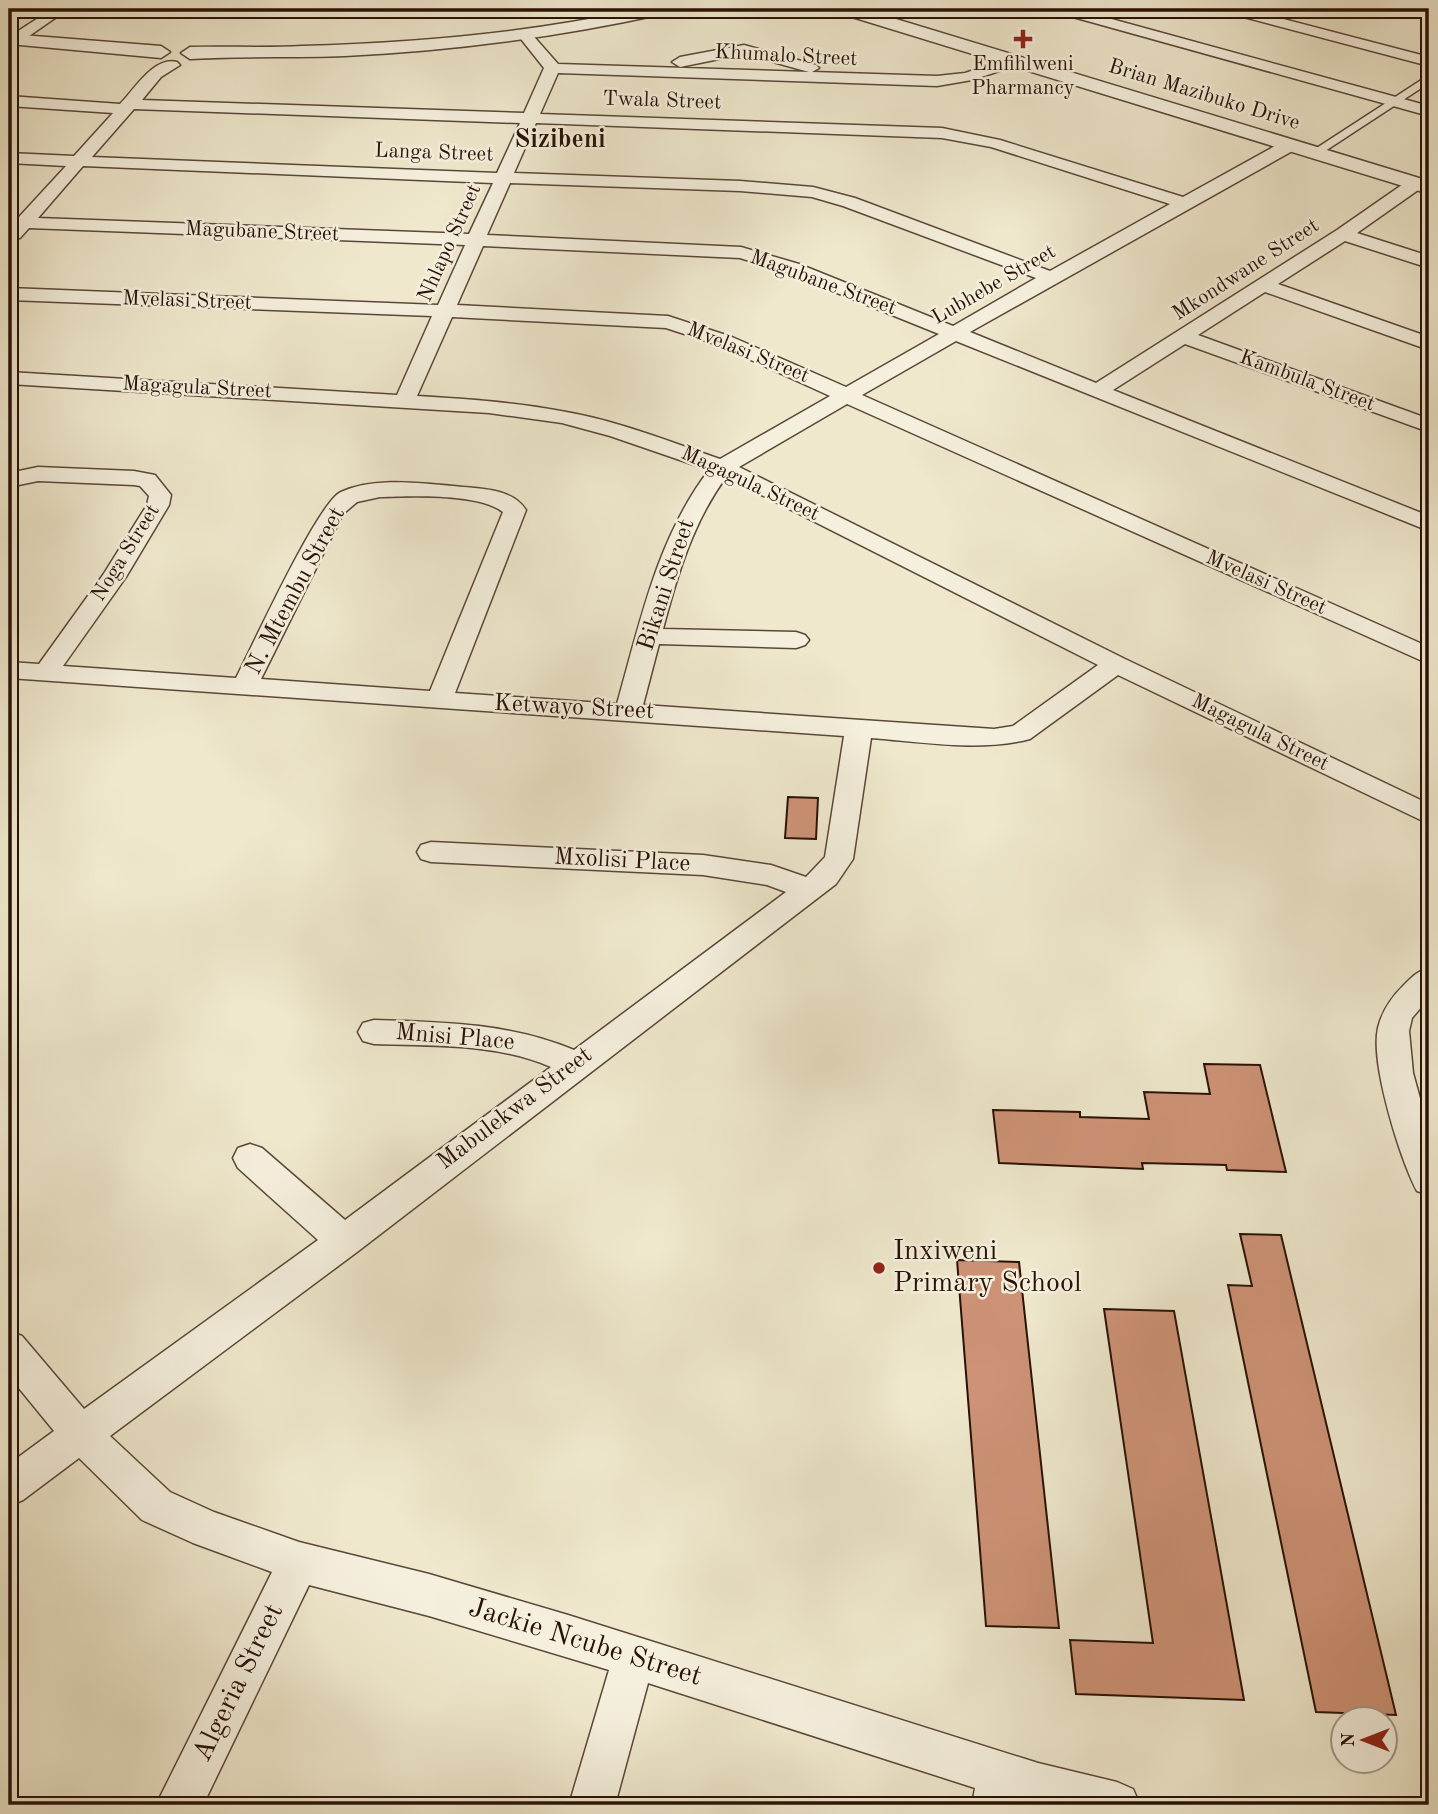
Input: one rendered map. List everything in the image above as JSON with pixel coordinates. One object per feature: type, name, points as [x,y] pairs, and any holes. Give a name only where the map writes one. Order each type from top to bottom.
[{"type":"street","points":[[11,39],[61,9]]},
{"type":"street","points":[[11,39],[118,49],[168,61],[230,53],[365,49],[524,34],[663,9]]},
{"type":"street","points":[[1060,9],[1429,111]]},
{"type":"street","points":[[1230,9],[1429,62]]},
{"type":"street","points":[[1413,9],[1429,13]]},
{"type":"street","name":"Brian Mazibuko Drive","points":[[861,11],[1422,186]]},
{"type":"street","points":[[524,34],[549,61],[552,68]]},
{"type":"street","points":[[650,70],[744,48],[770,54],[842,79]]},
{"type":"street","points":[[9,239],[16,222],[77,163],[168,61]]},
{"type":"street","name":"Khumalo Street","points":[[552,68],[842,79],[950,80],[1016,61]]},
{"type":"street","name":"Nhlapo Street","points":[[405,400],[552,68]]},
{"type":"street","points":[[1315,153],[1429,78]]},
{"type":"street","name":"Twala Street","points":[[9,101],[957,134],[1184,204]]},
{"type":"street","name":"Lubhebe Street","points":[[722,467],[1290,145]]},
{"type":"street","name":"Langa Street","points":[[9,158],[77,163],[740,186],[825,194],[1052,278]]},
{"type":"street","name":"Mkondwane Street","points":[[1099,390],[1422,186]]},
{"type":"street","name":"Magubane Street","points":[[16,222],[691,249],[757,256],[1099,390],[1429,524]]},
{"type":"street","points":[[1343,234],[1429,262]]},
{"type":"street","points":[[1263,285],[1429,344]]},
{"type":"street","name":"Mvelasi Street","points":[[9,294],[668,322],[725,341],[1429,656]]},
{"type":"street","name":"Kambula Street","points":[[1185,337],[1429,426]]},
{"type":"street","name":"Magagula Street","points":[[9,378],[405,400],[528,411],[562,417],[653,441],[722,467],[1116,664],[1429,815]]},
{"type":"street","name":"Bikani Street","points":[[628,711],[681,536],[693,506],[722,467]]},
{"type":"street","name":"Noga Street","points":[[9,480],[38,474],[134,478],[146,480],[160,495],[158,505],[114,577],[46,672]]},
{"type":"street","name":"N. Mtembu Street","points":[[245,685],[325,526],[335,508],[346,498],[374,490],[501,499],[515,510],[512,524],[439,701]]},
{"type":"street","points":[[649,636],[796,640]]},
{"type":"street","name":"Ketwayo Street","points":[[9,670],[994,738],[1021,733],[1116,664]]},
{"type":"street","name":"Mabulekwa Street","points":[[9,1487],[344,1241],[826,877],[839,859],[859,728]]},
{"type":"street","name":"Mxolisi Place","points":[[431,852],[730,868],[771,875],[809,889]]},
{"type":"street","points":[[1426,988],[1397,1016],[1392,1033],[1393,1056],[1429,1181]]},
{"type":"street","name":"Mnisi Place","points":[[374,1032],[500,1038],[548,1050],[575,1064]]},
{"type":"street","points":[[250,1157],[344,1241]]},
{"type":"street","points":[[9,1348],[79,1433]]},
{"type":"street","name":"Jackie Ncube Street","points":[[79,1433],[156,1506],[207,1529],[299,1562],[429,1595],[634,1657],[997,1789],[1038,1786],[1117,1805]]},
{"type":"street","name":"Algeria Street","points":[[178,1805],[299,1562]]},
{"type":"street","points":[[592,1805],[634,1657]]},
{"type":"building","points":[[788,797],[818,798],[816,839],[785,838]]},
{"type":"building","points":[[1204,1064],[1260,1065],[1286,1172],[1227,1170],[1226,1165],[1142,1163],[1143,1169],[999,1163],[993,1110],[1080,1112],[1080,1117],[1149,1119],[1144,1092],[1210,1094]]},
{"type":"building","points":[[1240,1234],[1281,1235],[1394,1706],[1330,1706],[1330,1713],[1316,1712],[1228,1285],[1252,1286]]},
{"type":"building","points":[[957,1260],[1019,1262],[1059,1628],[986,1626]]},
{"type":"building","points":[[1104,1309],[1174,1311],[1244,1700],[1076,1694],[1070,1640],[1153,1643]]},
{"type":"place","name":"Emfihlweni Pharmancy","points":[[1023,39]]},
{"type":"place","name":"Inxiweni Primary School","points":[[879,1268]]},
{"type":"district","name":"Sizibeni","points":[[560,140]]}]
